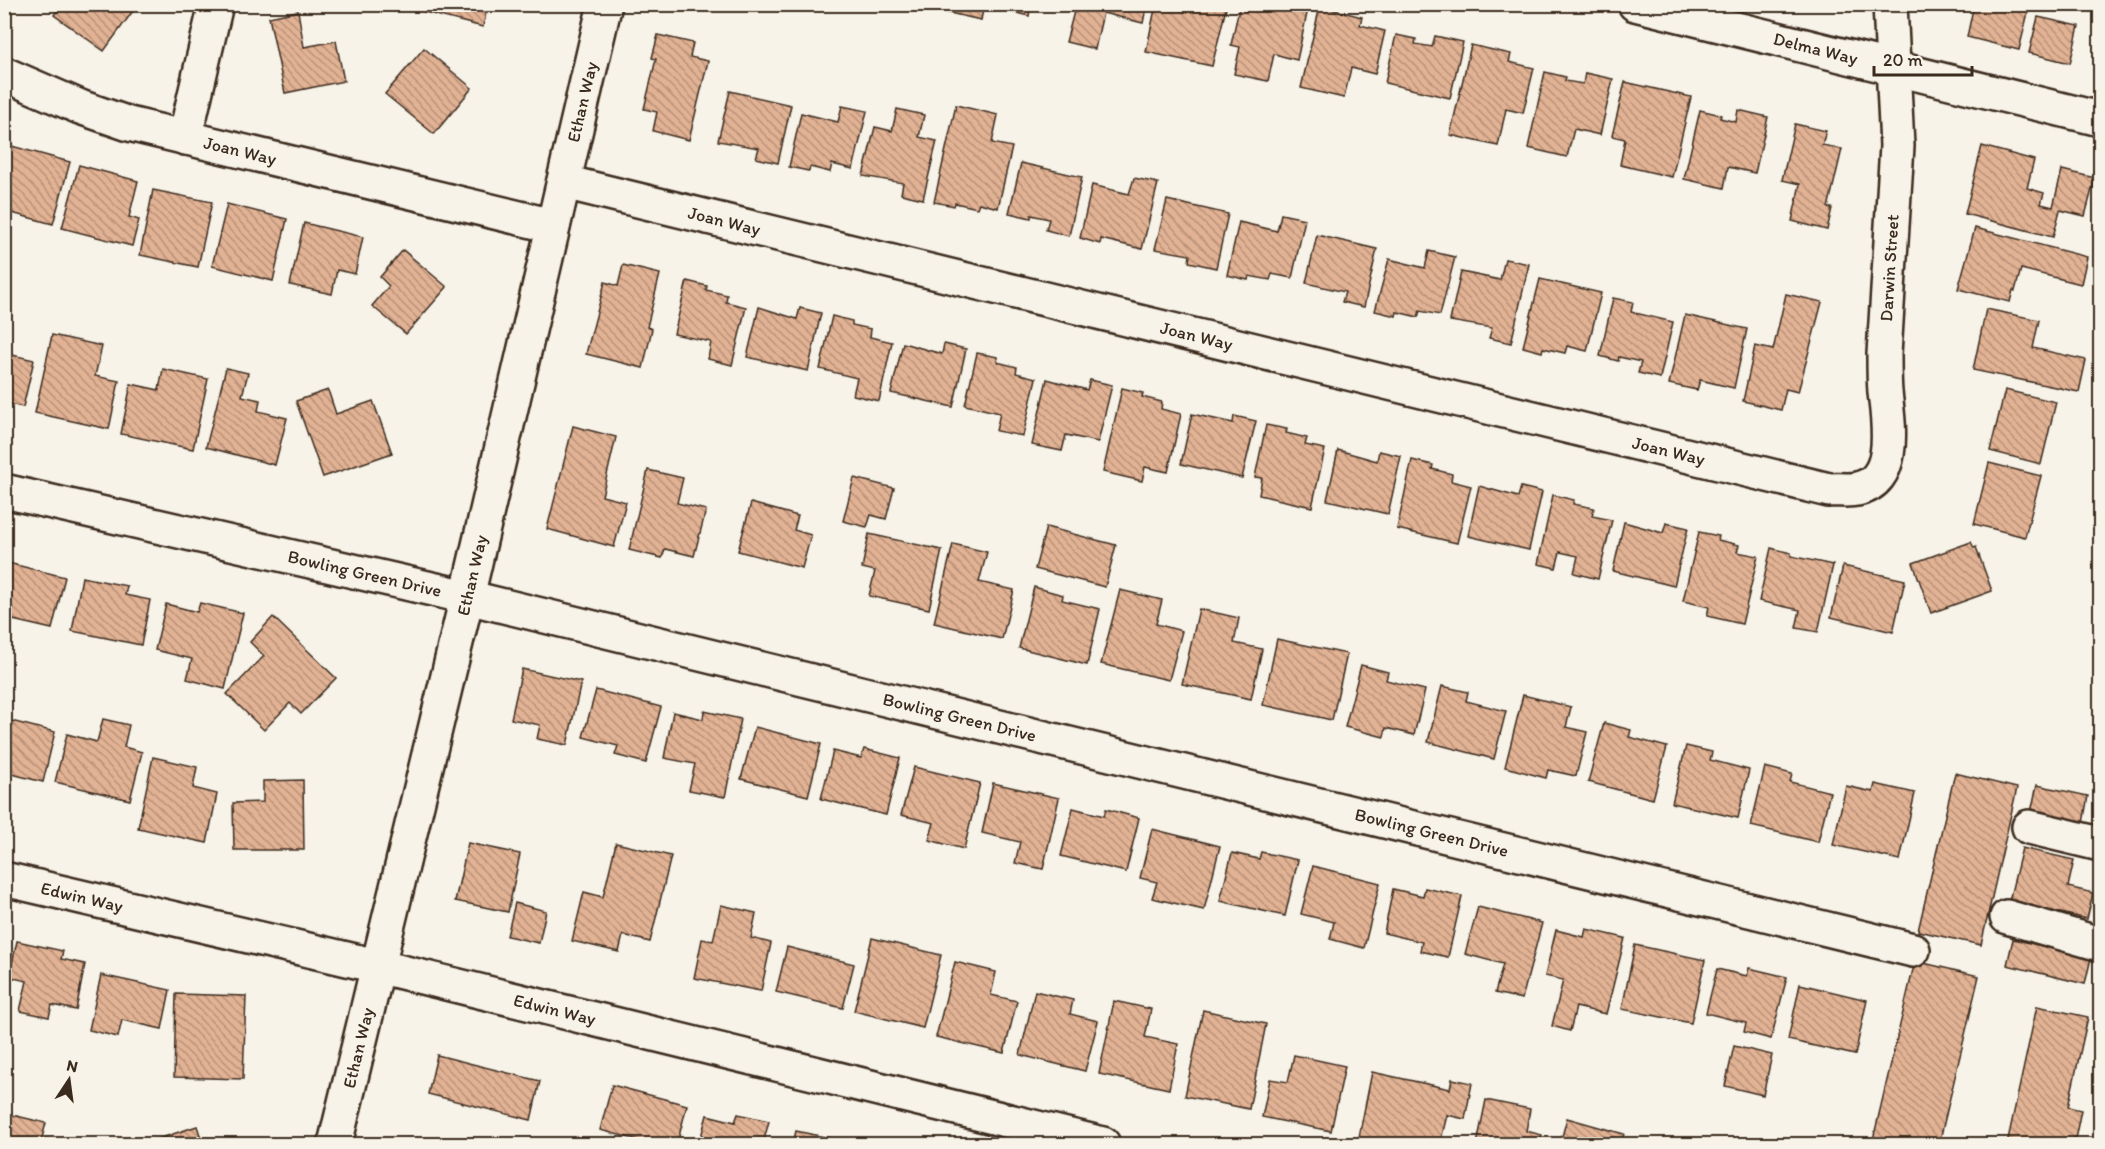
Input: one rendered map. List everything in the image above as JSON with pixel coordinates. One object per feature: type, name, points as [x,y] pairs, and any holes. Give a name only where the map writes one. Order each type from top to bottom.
[{"type":"street","points":[[185,138],[216,4]]},
{"type":"street","name":"Ethan Way","points":[[335,1144],[467,597],[605,4]]},
{"type":"street","name":"Delma Way","points":[[1635,4],[2100,119]]},
{"type":"street","name":"Darwin Street","points":[[1828,490],[1858,489],[1871,483],[1886,458],[1890,441],[1884,378],[1897,146],[1890,4]]},
{"type":"street","name":"Joan Way","points":[[4,74],[129,124],[553,226]]},
{"type":"street","name":"Joan Way","points":[[564,182],[1828,490]]},
{"type":"street","name":"Bowling Green Drive","points":[[4,491],[467,597],[1913,950]]},
{"type":"street","points":[[2030,826],[2100,844]]},
{"type":"street","name":"Edwin Way","points":[[4,879],[377,966],[1103,1144]]},
{"type":"street","points":[[2007,917],[2100,944]]},
{"type":"building","points":[[62,4],[138,4],[104,51],[54,15]]},
{"type":"building","points":[[426,4],[488,4],[483,27],[424,12]]},
{"type":"building","points":[[915,4],[984,4],[981,20],[914,5]]},
{"type":"building","points":[[995,4],[1031,4],[1029,16],[995,8]]},
{"type":"building","points":[[1076,4],[1147,4],[1143,23],[1103,13],[1095,49],[1066,42]]},
{"type":"building","points":[[1156,4],[1227,4],[1212,66],[1146,52]]},
{"type":"building","points":[[1240,4],[1262,4],[1278,9],[1279,4],[1309,4],[1297,60],[1274,54],[1268,81],[1234,74],[1240,47],[1231,45]]},
{"type":"building","points":[[1974,4],[2030,4],[2019,50],[1967,37]]},
{"type":"building","points":[[1320,6],[1362,17],[1360,25],[1385,31],[1375,74],[1351,68],[1344,98],[1301,88]]},
{"type":"building","points":[[298,11],[304,47],[336,41],[344,81],[285,93],[269,17]]},
{"type":"building","points":[[2038,17],[2079,26],[2070,63],[2029,53]]},
{"type":"building","points":[[658,35],[693,43],[690,57],[708,61],[689,140],[653,131],[657,112],[644,109],[656,59],[652,58]]},
{"type":"building","points":[[1396,35],[1416,39],[1415,44],[1432,47],[1435,36],[1463,42],[1450,98],[1385,83]]},
{"type":"building","points":[[1471,45],[1511,54],[1509,62],[1534,68],[1523,113],[1506,109],[1498,146],[1450,135]]},
{"type":"building","points":[[424,48],[472,88],[434,134],[385,94]]},
{"type":"building","points":[[1545,72],[1566,77],[1565,81],[1583,84],[1585,73],[1613,79],[1600,135],[1574,129],[1567,157],[1528,148]]},
{"type":"building","points":[[1625,82],[1691,97],[1672,177],[1620,165],[1625,139],[1612,136]]},
{"type":"building","points":[[730,91],[791,105],[778,163],[756,158],[759,148],[718,141]]},
{"type":"building","points":[[956,105],[998,115],[992,143],[1012,147],[998,208],[979,203],[977,208],[955,203],[954,206],[934,202]]},
{"type":"building","points":[[842,106],[867,111],[853,169],[832,164],[830,172],[810,167],[809,171],[789,167],[801,113],[838,122]]},
{"type":"building","points":[[897,109],[924,115],[919,137],[937,141],[923,199],[901,194],[903,183],[863,176],[875,127],[892,131]]},
{"type":"building","points":[[1700,110],[1721,115],[1720,118],[1736,122],[1738,110],[1768,117],[1755,173],[1728,167],[1724,188],[1684,179]]},
{"type":"building","points":[[1795,124],[1826,131],[1822,145],[1842,149],[1828,208],[1832,208],[1827,230],[1792,221],[1800,184],[1782,180]]},
{"type":"building","points":[[8,145],[70,162],[53,224],[4,211],[4,158]]},
{"type":"building","points":[[1982,146],[2034,160],[2027,188],[2044,193],[2041,204],[2053,207],[2062,170],[2095,178],[2085,216],[2060,210],[2053,237],[1965,214]]},
{"type":"building","points":[[1021,163],[1082,177],[1069,236],[1046,230],[1049,219],[1009,213]]},
{"type":"building","points":[[79,165],[138,181],[129,217],[139,220],[132,246],[62,228]]},
{"type":"building","points":[[1134,178],[1158,183],[1142,249],[1101,239],[1100,244],[1080,238],[1092,185],[1129,194]]},
{"type":"building","points":[[153,190],[212,202],[198,267],[140,255]]},
{"type":"building","points":[[1167,200],[1228,214],[1216,268],[1189,262],[1190,255],[1155,249]]},
{"type":"building","points":[[227,204],[287,219],[273,281],[212,266]]},
{"type":"building","points":[[1281,214],[1305,219],[1292,278],[1272,274],[1270,280],[1249,276],[1248,280],[1227,275],[1239,222],[1277,231]]},
{"type":"building","points":[[304,223],[363,237],[355,274],[337,270],[332,294],[290,285]]},
{"type":"building","points":[[1975,228],[2087,257],[2081,284],[2021,269],[2010,302],[1958,289]]},
{"type":"building","points":[[1317,235],[1377,249],[1364,307],[1342,302],[1345,292],[1306,283]]},
{"type":"building","points":[[403,250],[447,287],[406,334],[372,306],[389,286],[380,277]]},
{"type":"building","points":[[1429,251],[1455,257],[1440,315],[1420,311],[1418,317],[1397,312],[1396,316],[1375,311],[1389,259],[1425,268]]},
{"type":"building","points":[[1505,259],[1529,264],[1511,343],[1489,338],[1492,328],[1450,321],[1461,272],[1500,280]]},
{"type":"building","points":[[623,265],[660,274],[647,327],[652,329],[643,368],[586,354],[605,282],[618,286]]},
{"type":"building","points":[[1540,279],[1601,293],[1587,351],[1567,346],[1565,353],[1543,348],[1542,352],[1523,347]]},
{"type":"building","points":[[687,281],[707,286],[706,290],[727,295],[726,302],[746,307],[732,365],[708,359],[711,342],[674,334]]},
{"type":"building","points":[[1786,294],[1822,302],[1798,392],[1786,389],[1781,410],[1743,401],[1755,346],[1773,350]]},
{"type":"building","points":[[1613,298],[1633,302],[1631,312],[1673,322],[1660,378],[1638,373],[1641,362],[1619,357],[1618,361],[1600,356]]},
{"type":"building","points":[[759,307],[797,319],[800,308],[821,313],[808,371],[747,357]]},
{"type":"building","points":[[1986,309],[2039,320],[2033,348],[2086,360],[2079,392],[1973,370]]},
{"type":"building","points":[[1685,315],[1747,329],[1734,388],[1700,380],[1697,390],[1669,384]]},
{"type":"building","points":[[832,316],[852,321],[852,325],[871,329],[870,337],[892,342],[879,401],[853,395],[857,378],[820,369]]},
{"type":"building","points":[[52,335],[102,346],[95,376],[119,381],[109,429],[35,413]]},
{"type":"building","points":[[903,343],[942,354],[944,344],[966,349],[953,407],[891,393]]},
{"type":"building","points":[[4,353],[34,360],[23,407],[4,403]]},
{"type":"building","points":[[977,353],[998,357],[997,362],[1017,367],[1016,373],[1036,378],[1023,436],[996,431],[1000,413],[965,405]]},
{"type":"building","points":[[226,368],[248,373],[242,396],[260,400],[258,411],[287,418],[275,465],[206,447]]},
{"type":"building","points":[[163,369],[208,379],[193,449],[121,434],[131,384],[159,390]]},
{"type":"building","points":[[1047,379],[1087,390],[1090,380],[1112,385],[1098,442],[1066,435],[1062,451],[1032,445]]},
{"type":"building","points":[[1122,388],[1143,393],[1142,397],[1162,402],[1161,409],[1181,414],[1168,472],[1145,467],[1142,481],[1103,472]]},
{"type":"building","points":[[328,390],[336,414],[373,401],[392,453],[323,477],[296,401]]},
{"type":"building","points":[[2005,390],[2056,402],[2041,464],[1990,451]]},
{"type":"building","points":[[1192,414],[1233,423],[1234,416],[1256,421],[1242,478],[1181,464]]},
{"type":"building","points":[[1266,425],[1287,429],[1286,433],[1307,438],[1305,445],[1325,449],[1312,507],[1259,495],[1262,478],[1255,477]]},
{"type":"building","points":[[573,426],[616,437],[602,496],[626,502],[614,547],[547,529]]},
{"type":"building","points":[[1338,450],[1377,461],[1379,451],[1401,456],[1388,514],[1327,500]]},
{"type":"building","points":[[1412,460],[1433,465],[1432,469],[1452,474],[1451,481],[1471,486],[1457,543],[1397,529]]},
{"type":"building","points":[[1989,463],[2041,476],[2025,537],[1974,524]]},
{"type":"building","points":[[648,470],[683,478],[677,503],[706,510],[694,556],[665,549],[662,558],[629,550]]},
{"type":"building","points":[[854,478],[894,488],[886,519],[871,515],[867,527],[843,521]]},
{"type":"building","points":[[1479,486],[1518,497],[1521,487],[1542,492],[1529,550],[1468,536]]},
{"type":"building","points":[[1553,495],[1574,500],[1573,504],[1594,508],[1592,516],[1612,520],[1598,579],[1574,573],[1578,556],[1560,552],[1556,568],[1538,564]]},
{"type":"building","points":[[751,503],[798,516],[794,530],[811,535],[802,568],[738,551]]},
{"type":"building","points":[[1624,522],[1663,533],[1666,523],[1688,528],[1674,586],[1613,571]]},
{"type":"building","points":[[1046,527],[1116,545],[1105,587],[1035,569]]},
{"type":"building","points":[[1699,532],[1719,536],[1718,540],[1739,545],[1737,552],[1758,556],[1742,624],[1707,616],[1709,607],[1683,601]]},
{"type":"building","points":[[869,534],[942,550],[929,609],[869,596],[875,571],[862,568]]},
{"type":"building","points":[[1971,542],[1974,548],[1976,547],[1992,591],[1931,613],[1913,563]]},
{"type":"building","points":[[953,544],[987,552],[979,582],[1014,590],[1002,639],[934,623]]},
{"type":"building","points":[[1771,548],[1791,553],[1791,556],[1833,565],[1818,632],[1796,628],[1800,610],[1759,601]]},
{"type":"building","points":[[4,562],[65,577],[52,629],[13,620],[8,638],[4,637]]},
{"type":"building","points":[[1843,566],[1905,580],[1893,632],[1831,617]]},
{"type":"building","points":[[82,577],[127,586],[125,595],[150,600],[141,645],[72,631]]},
{"type":"building","points":[[1034,587],[1063,595],[1062,600],[1100,609],[1087,665],[1019,648]]},
{"type":"building","points":[[1120,590],[1162,600],[1156,624],[1182,631],[1169,680],[1101,664]]},
{"type":"building","points":[[2100,599],[2100,648],[2096,648]]},
{"type":"building","points":[[200,603],[243,613],[225,689],[187,679],[192,659],[155,650],[166,604],[197,612]]},
{"type":"building","points":[[1199,609],[1239,618],[1234,643],[1262,649],[1251,699],[1182,684]]},
{"type":"building","points":[[273,617],[336,678],[301,714],[290,703],[264,730],[227,694],[264,656],[250,642]]},
{"type":"building","points":[[1277,639],[1347,654],[1332,720],[1263,705]]},
{"type":"building","points":[[1361,665],[1388,672],[1386,680],[1425,690],[1414,735],[1386,728],[1384,737],[1345,727]]},
{"type":"building","points":[[522,669],[581,682],[567,745],[537,739],[540,725],[511,719]]},
{"type":"building","points":[[1442,686],[1468,692],[1466,701],[1506,711],[1494,759],[1428,742]]},
{"type":"building","points":[[596,690],[661,707],[646,763],[615,755],[618,746],[583,737]]},
{"type":"building","points":[[1523,695],[1571,707],[1566,727],[1587,732],[1576,776],[1548,770],[1546,778],[1505,767]]},
{"type":"building","points":[[4,709],[10,710],[7,720],[55,732],[43,782],[4,772]]},
{"type":"building","points":[[704,711],[741,719],[725,797],[689,790],[695,764],[664,758],[673,712],[703,719]]},
{"type":"building","points":[[103,719],[129,725],[124,747],[142,752],[130,800],[55,782],[67,734],[97,742]]},
{"type":"building","points":[[1604,723],[1631,730],[1629,737],[1667,747],[1653,799],[1588,782]]},
{"type":"building","points":[[755,727],[821,744],[808,796],[741,779]]},
{"type":"building","points":[[1686,746],[1712,752],[1710,760],[1749,770],[1738,818],[1672,803]]},
{"type":"building","points":[[864,749],[900,758],[886,815],[821,799],[833,751],[861,758]]},
{"type":"building","points":[[153,757],[197,767],[193,788],[217,794],[207,843],[138,828]]},
{"type":"building","points":[[914,767],[980,783],[964,849],[929,840],[934,823],[901,815]]},
{"type":"building","points":[[1765,767],[1792,774],[1790,782],[1830,792],[1818,842],[1751,826]]},
{"type":"building","points":[[1955,773],[2017,788],[1981,945],[1918,931]]},
{"type":"building","points":[[303,780],[304,850],[234,850],[233,803],[263,802],[263,781]]},
{"type":"building","points":[[993,783],[1059,798],[1043,869],[1015,863],[1020,842],[982,833]]},
{"type":"building","points":[[1875,784],[1915,793],[1900,860],[1833,845],[1846,786],[1873,792]]},
{"type":"building","points":[[2037,785],[2088,796],[2083,823],[2031,812]]},
{"type":"building","points":[[1073,808],[1104,816],[1106,809],[1139,818],[1126,872],[1061,856]]},
{"type":"building","points":[[1152,829],[1220,846],[1204,910],[1152,898],[1157,882],[1140,878]]},
{"type":"building","points":[[468,843],[520,854],[508,912],[455,901]]},
{"type":"building","points":[[616,843],[671,856],[650,942],[623,935],[619,952],[572,941],[584,892],[603,897]]},
{"type":"building","points":[[2022,848],[2074,860],[2068,887],[2093,893],[2087,919],[2009,901]]},
{"type":"building","points":[[1261,852],[1298,860],[1285,916],[1220,901],[1232,853],[1259,859]]},
{"type":"building","points":[[1313,866],[1380,883],[1364,948],[1330,939],[1334,922],[1301,914]]},
{"type":"building","points":[[1425,888],[1462,896],[1448,957],[1420,951],[1422,942],[1384,933],[1393,889],[1423,896]]},
{"type":"building","points":[[515,903],[546,911],[539,943],[507,936]]},
{"type":"building","points":[[721,905],[756,913],[751,938],[771,943],[761,991],[694,978],[702,939],[713,941]]},
{"type":"building","points":[[1478,907],[1542,923],[1522,999],[1495,993],[1503,964],[1465,954]]},
{"type":"building","points":[[1586,929],[1625,938],[1606,1014],[1576,1007],[1570,1031],[1552,1026],[1563,980],[1545,976],[1556,930],[1584,937]]},
{"type":"building","points":[[872,938],[941,955],[923,1028],[854,1011]]},
{"type":"building","points":[[2013,939],[2091,958],[2085,984],[2007,965]]},
{"type":"building","points":[[17,941],[63,951],[61,959],[85,964],[76,1010],[52,1005],[49,1017],[20,1011],[27,981],[9,977]]},
{"type":"building","points":[[1635,945],[1705,960],[1691,1023],[1622,1009]]},
{"type":"building","points":[[787,947],[854,964],[843,1008],[776,992]]},
{"type":"building","points":[[1915,961],[1979,976],[1939,1144],[1872,1144]]},
{"type":"building","points":[[955,962],[996,972],[991,995],[1017,1001],[1004,1053],[936,1037]]},
{"type":"building","points":[[1749,968],[1787,977],[1771,1039],[1744,1032],[1746,1023],[1706,1013],[1717,969],[1747,976]]},
{"type":"building","points":[[101,975],[170,990],[162,1029],[122,1020],[118,1037],[89,1030]]},
{"type":"building","points":[[1800,984],[1867,1000],[1855,1055],[1788,1040]]},
{"type":"building","points":[[1035,991],[1073,1000],[1070,1014],[1098,1021],[1085,1071],[1020,1055]]},
{"type":"building","points":[[176,994],[246,996],[243,1079],[174,1077]]},
{"type":"building","points":[[1114,1001],[1151,1009],[1145,1037],[1178,1044],[1169,1089],[1099,1074]]},
{"type":"building","points":[[2037,1006],[2088,1017],[2068,1107],[2081,1110],[2074,1144],[2007,1144]]},
{"type":"building","points":[[1203,1010],[1266,1024],[1249,1109],[1185,1096]]},
{"type":"building","points":[[1734,1046],[1772,1055],[1763,1095],[1725,1086]]},
{"type":"building","points":[[437,1055],[540,1081],[531,1120],[428,1094]]},
{"type":"building","points":[[1294,1055],[1345,1066],[1331,1131],[1262,1117],[1270,1079],[1288,1082]]},
{"type":"building","points":[[1372,1072],[1450,1089],[1452,1079],[1472,1083],[1465,1119],[1447,1115],[1440,1144],[1358,1142]]},
{"type":"building","points":[[612,1085],[687,1105],[677,1144],[654,1144],[600,1130]]},
{"type":"building","points":[[1486,1100],[1530,1109],[1526,1131],[1542,1135],[1540,1144],[1477,1144]]},
{"type":"building","points":[[4,1113],[46,1123],[42,1138],[69,1144],[4,1144]]},
{"type":"building","points":[[738,1114],[769,1121],[763,1144],[699,1144],[707,1115],[735,1122]]},
{"type":"building","points":[[1567,1118],[1624,1134],[1621,1144],[1560,1144]]},
{"type":"building","points":[[197,1126],[203,1144],[156,1144],[155,1140]]},
{"type":"building","points":[[796,1131],[858,1144],[793,1144]]}]
